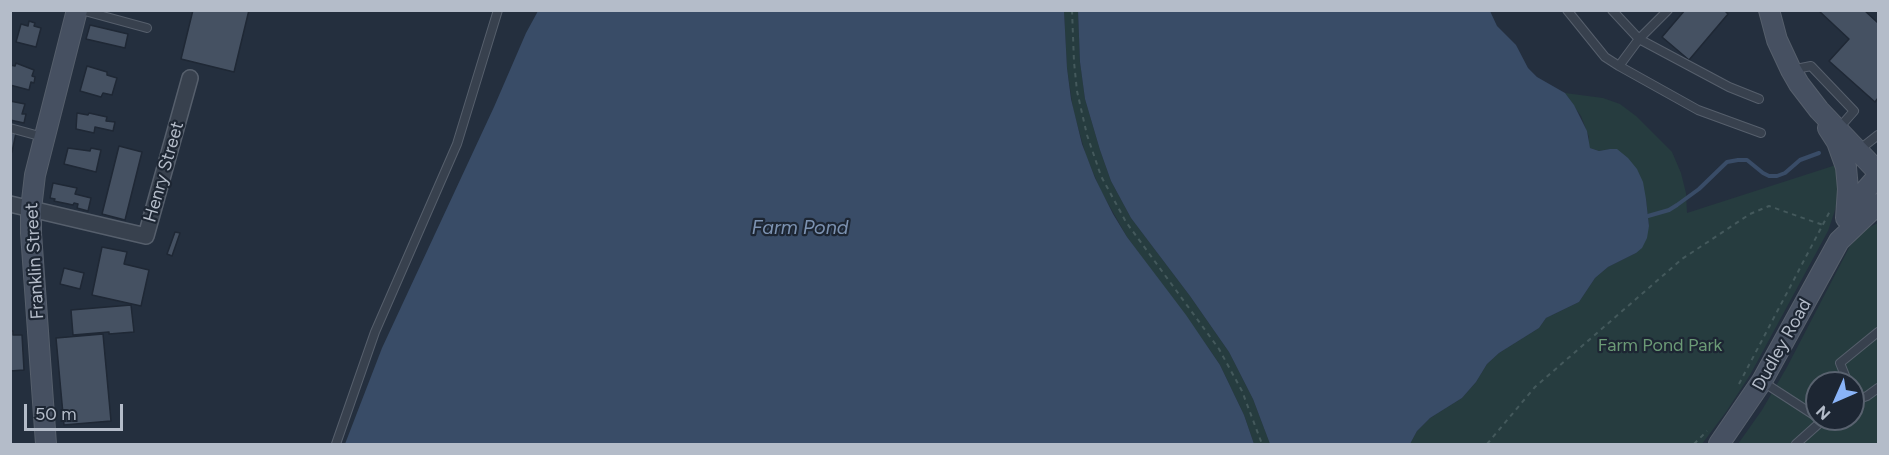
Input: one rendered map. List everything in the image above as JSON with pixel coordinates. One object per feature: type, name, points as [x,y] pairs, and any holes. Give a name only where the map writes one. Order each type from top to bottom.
[{"type":"street","name":"Franklin Street","points":[[46,444],[31,209],[35,175],[44,137],[79,10]]},
{"type":"street","points":[[1770,10],[1777,40],[1791,70],[1837,142],[1846,167],[1848,189],[1845,216],[1878,216]]},
{"type":"street","name":"Henry Street","points":[[10,204],[146,236],[190,78]]},
{"type":"street","points":[[1813,102],[1878,174]]},
{"type":"street","name":"Dudley Road","points":[[1713,437],[1762,381],[1839,241],[1845,216],[1878,174]]},
{"type":"street","name":"Dudley Road","points":[[1845,216],[1878,204]]},
{"type":"lane","points":[[79,10],[147,28]]},
{"type":"lane","points":[[336,444],[375,332],[457,144],[498,10]]},
{"type":"lane","points":[[1567,10],[1605,57],[1619,66],[1698,110],[1761,134]]},
{"type":"lane","points":[[1612,10],[1639,39],[1729,87],[1759,99]]},
{"type":"lane","points":[[1619,66],[1639,39],[1668,10]]},
{"type":"lane","points":[[1791,70],[1811,66],[1854,111],[1838,129]]},
{"type":"lane","points":[[10,128],[44,137]]},
{"type":"lane","points":[[1858,151],[1878,135]]},
{"type":"lane","points":[[1843,371],[1840,363],[1878,332]]},
{"type":"lane","points":[[1762,381],[1805,409]]},
{"type":"lane","points":[[1865,396],[1878,388]]},
{"type":"lane","points":[[1796,444],[1809,431]]},
{"type":"path","points":[[1072,10],[1077,91],[1087,135],[1101,176],[1126,222],[1201,322],[1223,356],[1249,407],[1262,444]]},
{"type":"path","points":[[1487,444],[1544,379],[1682,259],[1750,214],[1769,206],[1823,225]]},
{"type":"path","points":[[1735,391],[1823,225],[1845,216]]},
{"type":"path","points":[[1694,444],[1713,437]]},
{"type":"green space","points":[[1064,11],[1078,11],[1080,62],[1085,99],[1111,181],[1131,218],[1229,352],[1253,399],[1270,444],[1254,444],[1244,415],[1220,365],[1127,237],[1101,191],[1086,156],[1073,109],[1067,68]]},
{"type":"green space","name":"Farm Pond Park","points":[[1565,93],[1603,98],[1620,104],[1636,116],[1672,152],[1686,193],[1687,213],[1836,165],[1838,201],[1828,231],[1750,375],[1702,444],[1410,444],[1417,431],[1430,418],[1462,398],[1476,382],[1487,364],[1499,353],[1539,328],[1546,318],[1579,302],[1595,278],[1608,267],[1636,253],[1649,226],[1646,199],[1610,149],[1599,151],[1590,148],[1589,137],[1581,116]]},
{"type":"green space","points":[[1878,223],[1878,444],[1738,444],[1762,410],[1787,367],[1850,246],[1866,229]]},
{"type":"water","name":"Farm Pond","points":[[538,11],[1064,11],[1071,99],[1082,144],[1095,178],[1127,237],[1186,315],[1220,365],[1244,415],[1254,444],[345,444],[382,348]]},
{"type":"water","points":[[1078,11],[1490,11],[1497,26],[1516,45],[1528,68],[1537,77],[1565,93],[1574,105],[1587,131],[1590,148],[1599,151],[1617,149],[1637,169],[1643,182],[1646,199],[1649,226],[1647,238],[1642,248],[1636,253],[1608,267],[1595,278],[1579,302],[1546,318],[1539,328],[1499,353],[1487,364],[1476,382],[1462,398],[1430,418],[1417,431],[1410,444],[1270,444],[1253,399],[1229,352],[1131,218],[1111,181],[1085,99],[1080,62]]},
{"type":"building","points":[[193,10],[249,10],[234,72],[181,59]]},
{"type":"building","points":[[1685,10],[1724,10],[1728,14],[1689,60],[1662,37]]},
{"type":"building","points":[[1818,10],[1864,10],[1878,23],[1878,98],[1875,102],[1829,61],[1849,39]]},
{"type":"building","points":[[29,21],[41,28],[36,47],[16,42],[21,24],[28,26]]},
{"type":"building","points":[[90,25],[128,34],[125,48],[86,39]]},
{"type":"building","points":[[16,63],[34,70],[32,76],[35,77],[34,83],[31,82],[29,90],[10,85],[10,65],[15,66]]},
{"type":"building","points":[[87,66],[107,72],[107,75],[117,78],[112,95],[103,93],[101,97],[80,91]]},
{"type":"building","points":[[10,101],[25,104],[22,114],[26,114],[24,123],[10,120]]},
{"type":"building","points":[[77,113],[107,117],[106,121],[115,122],[113,131],[95,127],[94,133],[76,129]]},
{"type":"building","points":[[10,132],[16,133],[12,152],[10,151]]},
{"type":"building","points":[[119,146],[142,152],[125,220],[102,214]]},
{"type":"building","points":[[68,148],[101,150],[96,172],[64,164]]},
{"type":"building","points":[[53,183],[77,188],[75,194],[91,198],[88,211],[77,208],[78,204],[54,201],[55,199],[50,198]]},
{"type":"building","points":[[175,232],[180,233],[172,256],[167,254]]},
{"type":"building","points":[[102,247],[127,252],[124,264],[149,270],[141,306],[92,295]]},
{"type":"building","points":[[64,268],[84,273],[80,289],[60,284]]},
{"type":"building","points":[[131,305],[134,332],[73,335],[71,310]]},
{"type":"building","points":[[10,331],[13,331],[13,335],[22,335],[24,370],[10,371]]},
{"type":"building","points":[[103,334],[111,421],[64,425],[56,338]]},
{"type":"waterway","points":[[1648,216],[1669,210],[1677,205],[1699,189],[1727,162],[1747,160],[1763,173],[1777,176],[1785,173],[1800,160],[1819,153]]}]
